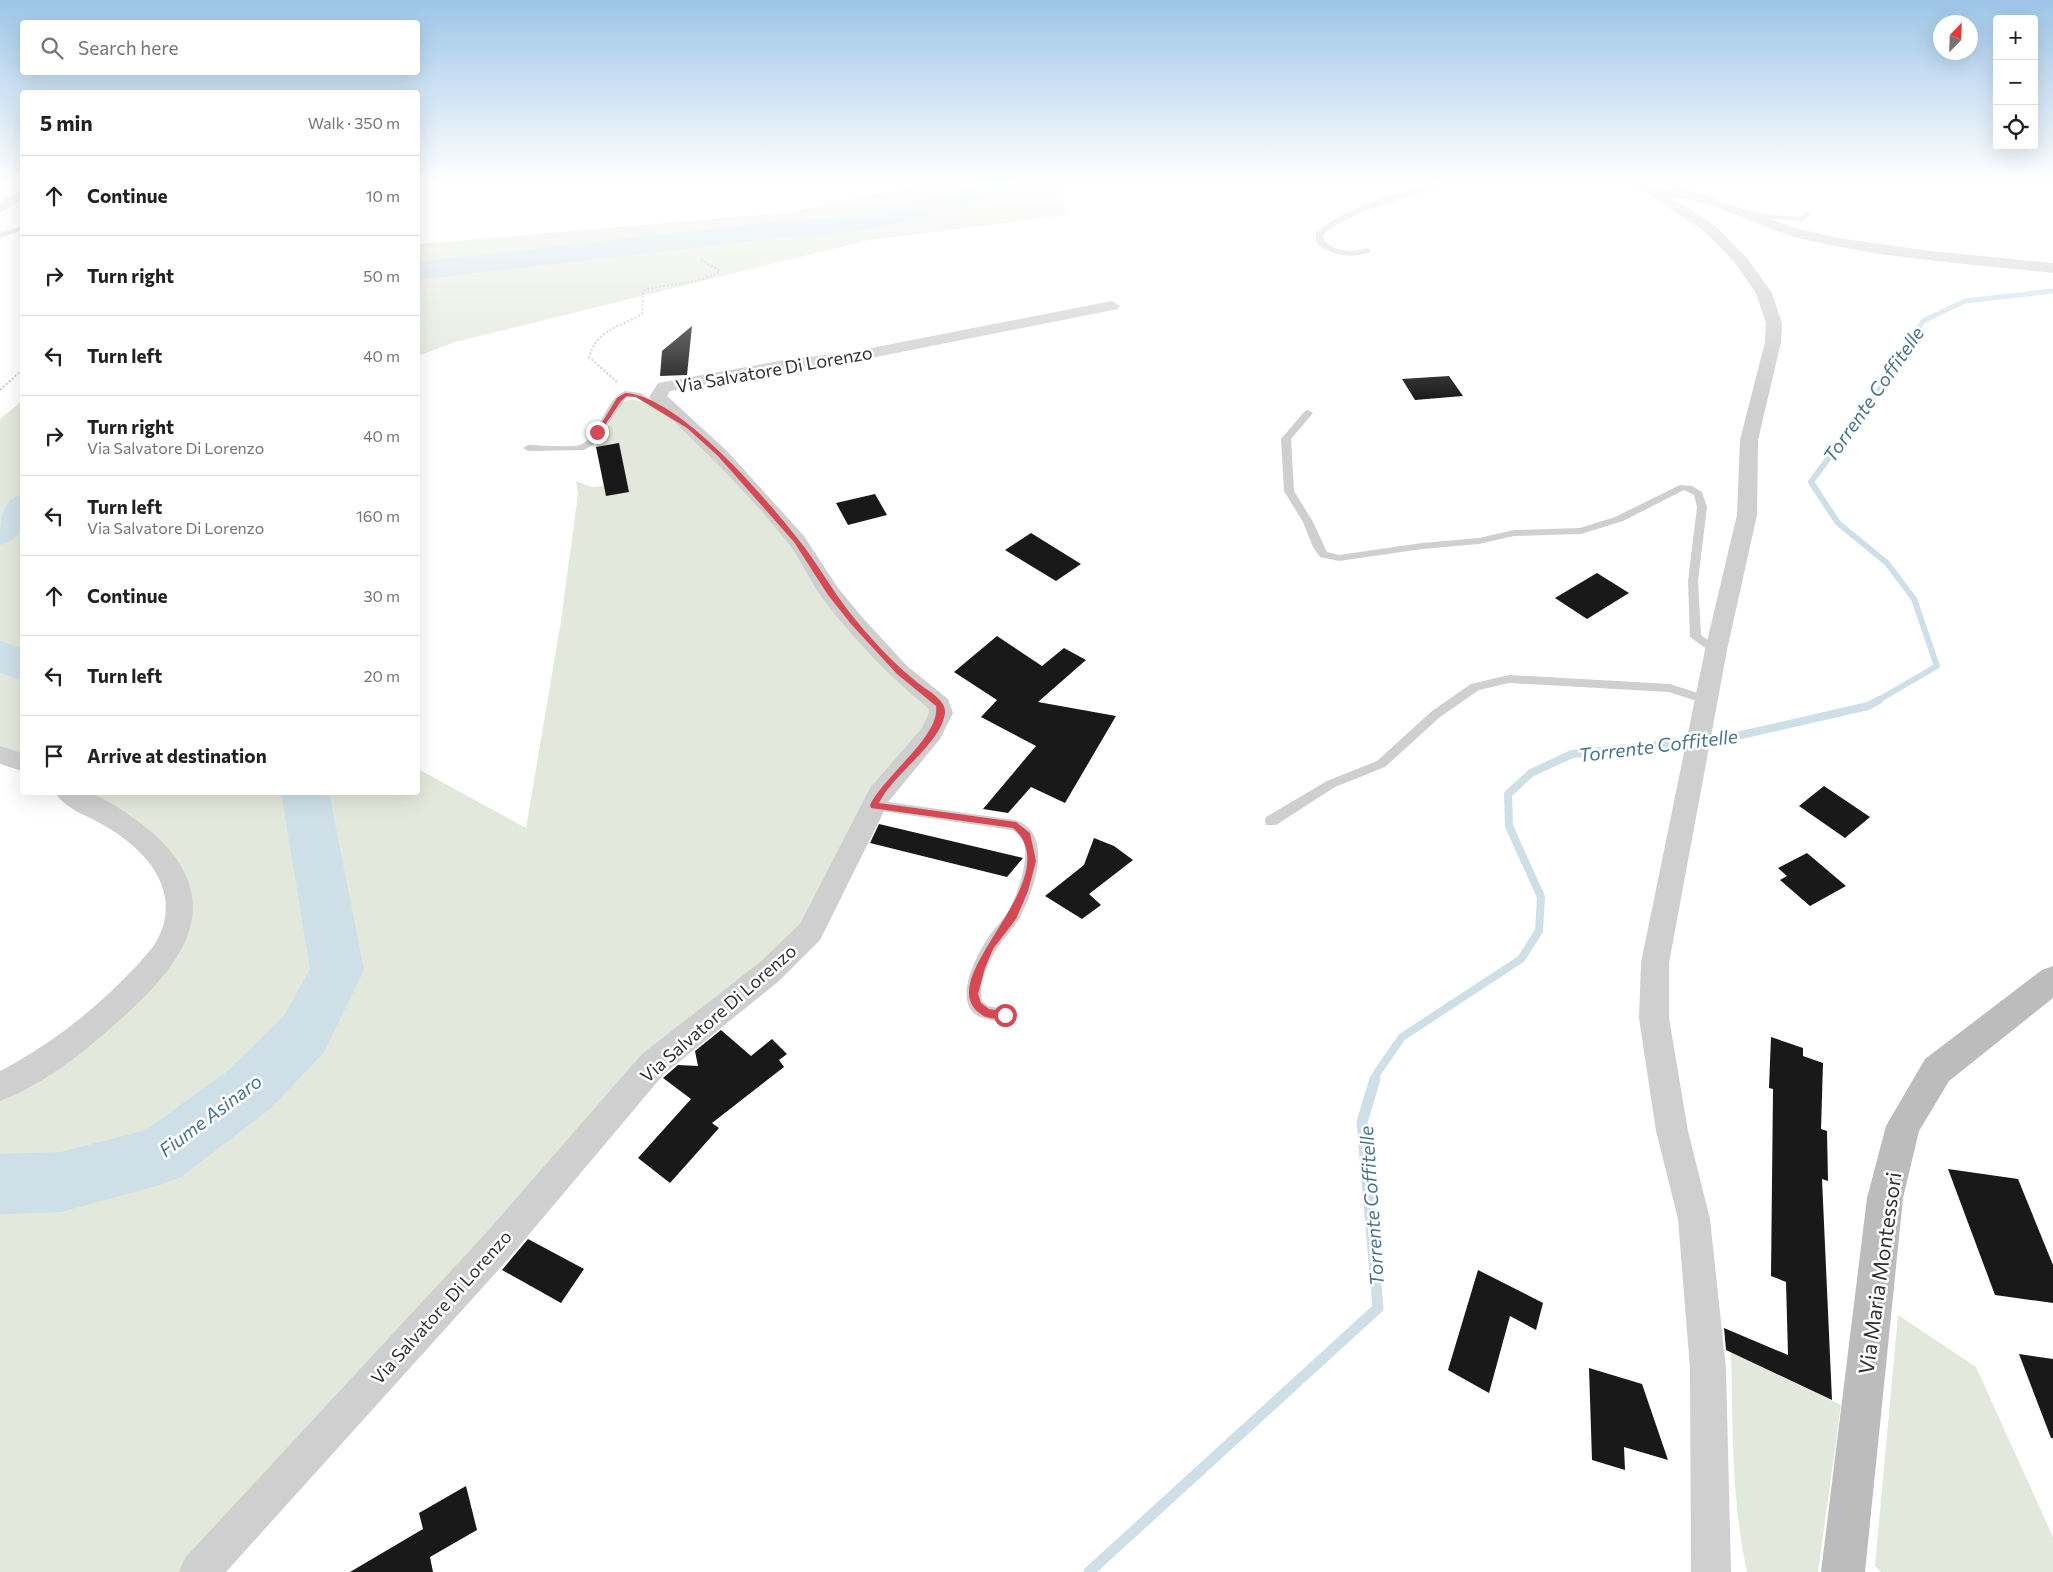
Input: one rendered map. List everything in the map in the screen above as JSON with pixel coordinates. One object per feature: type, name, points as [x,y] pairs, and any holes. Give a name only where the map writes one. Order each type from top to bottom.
[{"type":"street","points":[[1711,1572],[1708,1369],[1694,1219],[1672,1131],[1654,1018],[1655,963],[1716,650],[1747,515],[1749,440],[1773,342],[1774,323],[1764,293],[1736,255]]},
{"type":"street","points":[[1941,255],[2053,268]]},
{"type":"street","name":"Via Salvatore Di Lorenzo","points":[[199,1572],[498,1245],[653,1064],[736,996],[769,972],[810,932],[878,795],[932,733],[941,713],[940,705],[900,672],[854,622],[830,593],[796,541],[720,455],[658,397],[664,388],[781,366],[851,357],[1112,306]]},
{"type":"street","points":[[0,755],[20,761]]},
{"type":"street","points":[[0,1087],[41,1064],[124,997],[152,970],[171,943],[179,918],[178,893],[168,867],[150,847],[122,823],[72,795]]},
{"type":"street","name":"Via Maria Montessori","points":[[1843,1572],[1885,1198],[1903,1126],[1937,1070],[2053,980]]},
{"type":"street","points":[[1711,1524],[1724,1572]]},
{"type":"lane","points":[[528,448],[574,448],[591,442],[625,394],[637,395],[689,427]]},
{"type":"lane","points":[[1308,413],[1286,439],[1288,491],[1308,522],[1318,547],[1324,555],[1339,558],[1422,546],[1479,541],[1514,533],[1581,531],[1619,519],[1670,492],[1684,487],[1692,489],[1699,494],[1702,507],[1693,581],[1696,637],[1716,650]]},
{"type":"lane","points":[[1271,821],[1331,784],[1381,764],[1436,714],[1475,687],[1509,679],[1670,688],[1705,709]]},
{"type":"lane","points":[[874,805],[1016,825],[1027,836],[1032,861],[1024,891],[1012,916],[990,947],[980,968],[974,994],[976,1005],[987,1013],[1005,1015]]},
{"type":"path","points":[[625,394],[613,376],[596,366],[589,357],[591,344],[605,331],[633,320],[642,314],[643,291],[654,286],[704,279],[714,276],[720,271],[701,260]]},
{"type":"path","points":[[0,390],[20,372]]},
{"type":"shaded area","points":[[420,255],[807,255],[455,342],[420,355]]},
{"type":"shaded area","points":[[630,399],[650,406],[687,432],[716,456],[935,713],[817,906],[765,965],[186,1572],[0,1572],[0,1094],[147,984],[181,880],[82,795],[420,795],[420,770],[526,828],[561,621],[578,494],[576,481],[592,487],[604,486],[606,496],[629,491],[596,447],[622,402]]},
{"type":"shaded area","points":[[20,403],[20,755],[0,751],[0,419]]},
{"type":"shaded area","points":[[1898,1315],[1976,1367],[2053,1537],[2053,1572],[1881,1572],[1875,1566]]},
{"type":"shaded area","points":[[1731,1352],[1841,1405],[1818,1572],[1747,1572],[1735,1490]]},
{"type":"building","points":[[692,326],[687,375],[660,376],[662,351]]},
{"type":"building","points":[[1449,376],[1463,396],[1415,400],[1402,379]]},
{"type":"building","points":[[619,443],[629,492],[606,496],[596,447]]},
{"type":"building","points":[[875,494],[887,515],[848,525],[836,503]]},
{"type":"building","points":[[1031,533],[1081,564],[1056,581],[1005,550]]},
{"type":"building","points":[[1597,573],[1629,593],[1587,619],[1555,598]]},
{"type":"building","points":[[997,636],[1042,666],[1064,648],[1086,660],[1038,702],[1116,716],[1065,803],[1031,787],[1008,813],[983,809],[1036,746],[981,717],[997,700],[954,672]]},
{"type":"building","points":[[1824,786],[1870,817],[1845,838],[1799,806]]},
{"type":"building","points":[[879,824],[1023,858],[1007,877],[870,843]]},
{"type":"building","points":[[1094,838],[1114,846],[1133,860],[1089,894],[1101,905],[1082,919],[1045,896],[1084,865]]},
{"type":"building","points":[[1807,853],[1846,886],[1810,906],[1780,880],[1787,876],[1778,868]]},
{"type":"building","points":[[721,1030],[751,1056],[772,1039],[787,1054],[779,1060],[784,1067],[712,1123],[719,1128],[670,1183],[638,1158],[691,1099],[663,1078],[678,1065],[698,1066],[695,1051]]},
{"type":"building","points":[[1771,1037],[1803,1048],[1803,1056],[1823,1063],[1821,1129],[1827,1131],[1828,1181],[1822,1179],[1832,1400],[1726,1350],[1724,1328],[1788,1355],[1786,1282],[1771,1276],[1773,1089],[1769,1088]]},
{"type":"building","points":[[1948,1169],[2018,1179],[2053,1265],[2053,1303],[1995,1295]]},
{"type":"building","points":[[528,1239],[584,1269],[561,1303],[502,1270]]},
{"type":"building","points":[[1478,1270],[1543,1303],[1536,1330],[1510,1316],[1489,1393],[1448,1370]]},
{"type":"building","points":[[2019,1354],[2053,1359],[2053,1438],[2051,1438]]},
{"type":"building","points":[[1589,1368],[1642,1384],[1668,1460],[1624,1447],[1625,1470],[1592,1460]]},
{"type":"building","points":[[466,1486],[477,1530],[430,1557],[433,1572],[350,1572],[423,1529],[419,1513]]},
{"type":"waterway","name":"Fiume Asinaro","points":[[420,271],[555,255]]},
{"type":"waterway","name":"Torrente Coffitelle","points":[[1865,409],[1900,360],[1923,321],[1965,301],[2053,291]]},
{"type":"waterway","name":"Torrente Coffitelle","points":[[1866,407],[1811,482],[1838,523],[1887,563],[1914,599],[1937,666],[1877,701]]},
{"type":"waterway","name":"Fiume Asinaro","points":[[0,533],[20,508]]},
{"type":"waterway","name":"Fiume Asinaro","points":[[0,656],[20,664]]},
{"type":"waterway","name":"Torrente Coffitelle","points":[[1375,1080],[1377,1073],[1402,1037],[1521,959],[1539,931],[1541,897],[1509,826],[1508,794],[1531,773],[1572,754],[1728,738],[1868,706],[1879,700]]},
{"type":"waterway","name":"Fiume Asinaro","points":[[0,1184],[61,1182],[160,1156],[250,1089],[304,1034],[337,970],[306,795]]},
{"type":"waterway","name":"Torrente Coffitelle","points":[[1089,1572],[1378,1308],[1362,1122],[1375,1079]]},
{"type":"route","points":[[597,432],[625,394],[637,395],[689,427],[720,455],[796,541],[830,593],[854,622],[900,672],[940,705],[941,713],[932,733],[878,795],[874,805],[1016,825],[1027,836],[1032,861],[1024,891],[1012,916],[990,947],[980,968],[974,994],[976,1005],[987,1013],[1005,1015]]}]
